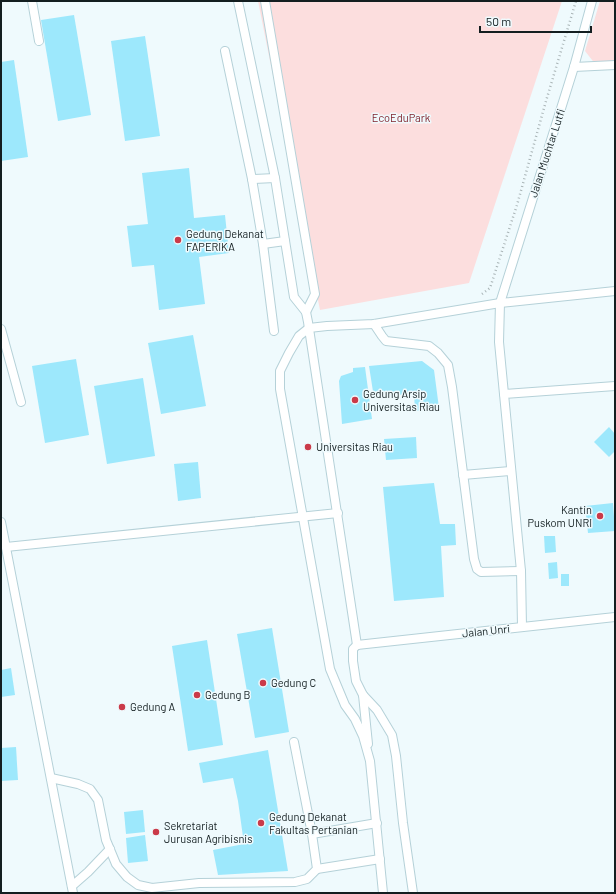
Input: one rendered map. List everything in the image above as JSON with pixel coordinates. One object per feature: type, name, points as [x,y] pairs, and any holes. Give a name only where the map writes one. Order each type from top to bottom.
[{"type":"lane","points":[[32,1],[39,41]]},
{"type":"lane","points":[[238,1],[274,178],[294,297],[306,312],[309,328],[357,645],[353,649],[356,681],[363,695],[377,710],[392,735],[413,893]]},
{"type":"lane","points":[[265,1],[315,294],[306,312]]},
{"type":"lane","name":"Jalan Muchtar Lutfi","points":[[522,627],[521,570],[499,342],[500,303],[574,67],[592,1]]},
{"type":"lane","points":[[225,51],[252,179],[263,244],[274,331]]},
{"type":"lane","points":[[574,67],[615,65]]},
{"type":"lane","points":[[252,179],[274,178]]},
{"type":"lane","points":[[263,244],[284,241]]},
{"type":"lane","points":[[370,761],[363,736],[355,719],[345,705],[330,669],[280,389],[280,371],[289,353],[298,336],[309,328],[374,324],[500,303],[615,292]]},
{"type":"lane","points":[[374,324],[386,341],[429,346],[438,353],[448,365],[474,559],[477,569],[481,572],[521,570]]},
{"type":"lane","points":[[1,329],[21,402]]},
{"type":"lane","points":[[504,394],[615,386]]},
{"type":"lane","points":[[463,475],[511,471]]},
{"type":"lane","points":[[6,547],[338,513]]},
{"type":"lane","points":[[1,522],[73,890]]},
{"type":"lane","name":"Jalan Unri","points":[[357,645],[615,617]]},
{"type":"lane","points":[[363,695],[383,893]]},
{"type":"lane","points":[[294,742],[312,834],[317,869]]},
{"type":"lane","points":[[51,778],[78,784],[90,789],[98,800],[106,840],[116,864],[127,877],[138,885],[152,888],[198,883],[295,882],[307,879],[317,869],[380,859]]},
{"type":"lane","points":[[312,834],[377,824]]},
{"type":"lane","points":[[73,890],[110,849]]},
{"type":"path","points":[[479,296],[490,288],[517,205],[576,1]]},
{"type":"green space","name":"EcoEduPark","points":[[258,1],[562,1],[469,283],[320,310]]},
{"type":"green space","points":[[600,1],[615,1],[615,64],[596,65],[585,51]]},
{"type":"building","points":[[74,15],[91,115],[58,121],[41,20]]},
{"type":"building","points":[[145,36],[160,136],[125,141],[111,41]]},
{"type":"building","points":[[14,60],[28,157],[1,161],[1,62]]},
{"type":"building","name":"Gedung Dekanat FAPERIKA","points":[[189,168],[194,218],[225,215],[229,253],[199,257],[205,304],[159,310],[154,265],[132,267],[127,226],[148,224],[142,173]]},
{"type":"building","points":[[193,335],[206,406],[161,414],[148,343]]},
{"type":"building","points":[[76,359],[89,435],[45,443],[32,366]]},
{"type":"building","points":[[422,361],[434,370],[439,408],[415,411],[414,393],[374,398],[369,366]]},
{"type":"building","name":"Gedung Arsip Universitas Riau","points":[[365,367],[372,419],[342,424],[339,381],[341,376],[353,372],[353,368]]},
{"type":"building","points":[[143,378],[155,456],[107,464],[94,386]]},
{"type":"building","points":[[609,427],[615,434],[615,451],[609,457],[594,442]]},
{"type":"building","points":[[416,437],[417,458],[386,460],[384,439]]},
{"type":"building","points":[[198,462],[201,498],[178,501],[174,464]]},
{"type":"building","points":[[434,483],[440,524],[455,524],[456,545],[441,546],[444,597],[394,601],[383,487]]},
{"type":"building","name":"Kantin Puskom UNRI","points":[[613,503],[615,531],[588,533],[585,506]]},
{"type":"building","points":[[544,536],[555,536],[556,552],[545,553]]},
{"type":"building","points":[[557,562],[558,578],[549,579],[548,563]]},
{"type":"building","points":[[561,574],[569,574],[569,586],[561,586]]},
{"type":"building","name":"Gedung C","points":[[272,628],[289,732],[255,738],[237,634]]},
{"type":"building","name":"Gedung B","points":[[207,640],[223,745],[188,751],[172,646]]},
{"type":"building","points":[[11,668],[15,695],[1,697],[1,670]]},
{"type":"building","points":[[16,747],[18,780],[1,781],[1,748]]},
{"type":"building","name":"Gedung Dekanat Fakultas Pertanian","points":[[268,750],[288,871],[218,875],[213,850],[244,844],[238,801],[233,778],[203,783],[199,763]]},
{"type":"building","points":[[143,810],[145,832],[126,834],[124,812]]},
{"type":"building","points":[[145,835],[148,861],[128,863],[126,838]]},
{"type":"place","name":"Gedung Dekanat FAPERIKA","points":[[178,240]]},
{"type":"place","name":"Gedung Arsip Universitas Riau","points":[[355,400]]},
{"type":"place","name":"Universitas Riau","points":[[308,447]]},
{"type":"place","name":"Kantin Puskom UNRI","points":[[600,516]]},
{"type":"place","name":"Gedung C","points":[[263,683]]},
{"type":"place","name":"Gedung B","points":[[197,695]]},
{"type":"place","name":"Gedung A","points":[[122,707]]},
{"type":"place","name":"Gedung Dekanat Fakultas Pertanian","points":[[261,823]]},
{"type":"place","name":"Sekretariat Jurusan Agribisnis","points":[[156,832]]}]
